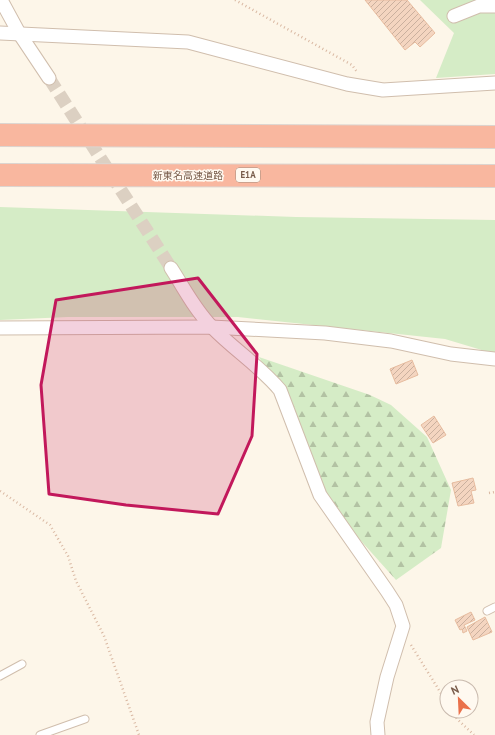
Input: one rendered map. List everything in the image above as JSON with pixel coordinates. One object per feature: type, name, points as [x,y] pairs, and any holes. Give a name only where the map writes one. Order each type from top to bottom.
[{"type":"highway","points":[[0,135],[495,137]]},
{"type":"highway","name":"新東名高速道路","points":[[0,175],[495,176]]},
{"type":"street","points":[[1,0],[19,33],[49,78]]},
{"type":"street","points":[[454,16],[479,6],[495,6]]},
{"type":"street","points":[[0,33],[188,42],[347,84],[383,90],[495,84]]},
{"type":"street","points":[[171,268],[195,306],[211,327],[268,376],[280,390],[320,495],[396,605],[403,626],[387,676],[377,722],[378,735]]},
{"type":"street","points":[[0,328],[211,327],[325,334],[384,340],[451,354],[495,359]]},
{"type":"lane","points":[[487,611],[495,607]]},
{"type":"lane","points":[[0,676],[22,664]]},
{"type":"lane","points":[[40,735],[85,719]]},
{"type":"path","points":[[235,0],[352,65],[368,87]]},
{"type":"path","points":[[0,491],[50,525],[68,556],[76,581],[104,636],[139,735]]},
{"type":"path","points":[[488,493],[495,492]]},
{"type":"path","points":[[402,629],[439,690]]},
{"type":"path","points":[[457,719],[474,735]]},
{"type":"highlighted area","points":[[198,278],[257,354],[252,436],[218,514],[126,505],[49,494],[41,385],[56,300]]},
{"type":"green space","points":[[420,0],[495,0],[495,74],[436,78],[454,33]]},
{"type":"green space","points":[[0,207],[296,217],[495,220],[495,354],[445,339],[238,317],[68,317],[0,320]]},
{"type":"green space","points":[[259,357],[370,395],[391,405],[427,437],[451,490],[441,548],[396,580],[320,495],[290,414]]},
{"type":"building","points":[[365,0],[407,0],[435,33],[420,47],[415,42],[405,50]]},
{"type":"building","points":[[412,360],[418,375],[396,384],[390,369]]},
{"type":"building","points":[[434,416],[446,435],[433,443],[421,425]]},
{"type":"building","points":[[473,478],[476,490],[471,491],[474,503],[458,506],[452,483]]},
{"type":"building","points":[[471,612],[475,620],[464,625],[467,631],[463,633],[462,629],[460,630],[455,620]]},
{"type":"building","points":[[485,617],[492,632],[473,640],[467,627]]},
{"type":"tunnel","points":[[49,78],[171,268]]}]
